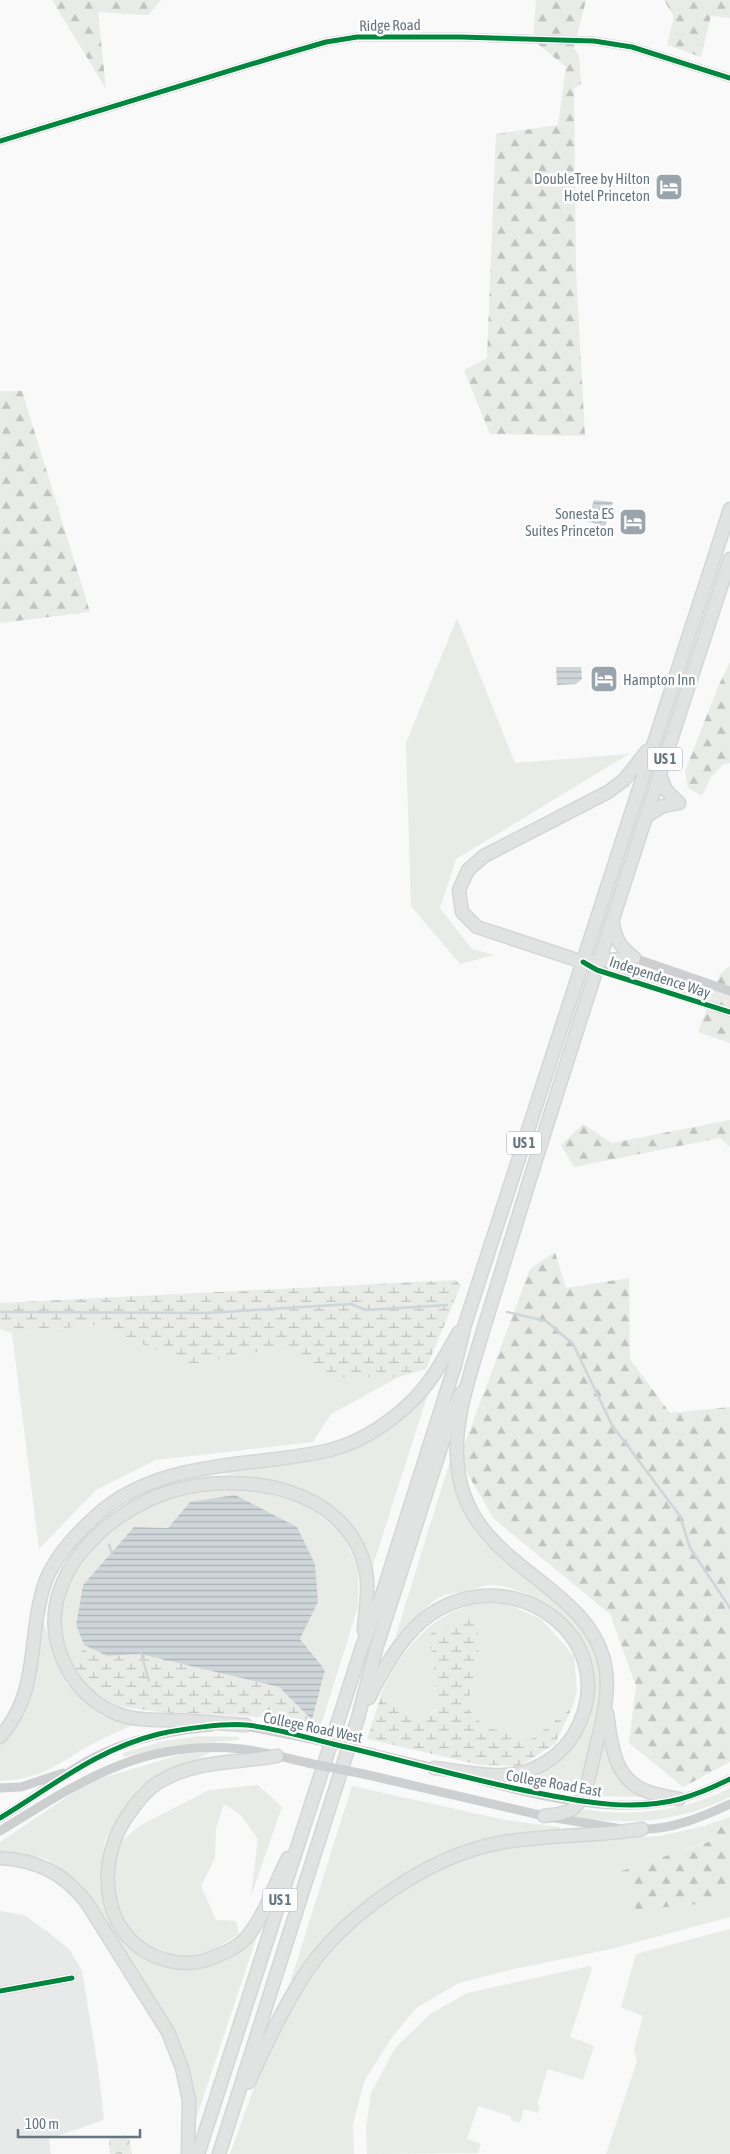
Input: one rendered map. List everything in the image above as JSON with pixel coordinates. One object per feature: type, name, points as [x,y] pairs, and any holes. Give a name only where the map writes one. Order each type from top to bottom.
[{"type":"highway","name":"US 1","points":[[198,2154],[362,1646],[381,1598],[455,1366],[465,1324],[730,509]]},
{"type":"highway","name":"US 1","points":[[219,2154],[358,1718],[376,1649],[453,1410],[471,1371],[730,559]]},
{"type":"highway","points":[[634,958],[599,965],[583,962],[477,927],[462,912],[459,890],[468,870],[484,856],[608,792],[624,780],[652,745]]},
{"type":"highway","points":[[647,816],[663,806],[678,803],[666,790],[660,775]]},
{"type":"highway","points":[[613,921],[615,936],[621,946],[634,958]]},
{"type":"highway","points":[[0,1736],[20,1709],[26,1693],[41,1598],[47,1578],[61,1553],[79,1531],[98,1514],[118,1499],[166,1476],[192,1470],[308,1455],[339,1447],[363,1438],[389,1421],[412,1402],[432,1376],[465,1324]]},
{"type":"highway","points":[[471,1371],[461,1416],[456,1455],[461,1490],[470,1512],[481,1530],[497,1546],[573,1610],[588,1628],[600,1651],[606,1671],[606,1703],[612,1747],[620,1770],[644,1791],[680,1799]]},
{"type":"highway","points":[[246,1725],[130,1717],[112,1712],[94,1701],[76,1684],[63,1662],[55,1634],[54,1609],[61,1585],[74,1561],[92,1540],[117,1519],[140,1504],[171,1491],[202,1484],[236,1482],[264,1485],[312,1501],[330,1512],[348,1531],[359,1548],[365,1568],[367,1584],[362,1646]]},
{"type":"highway","points":[[358,1718],[379,1677],[409,1635],[430,1615],[452,1602],[478,1595],[508,1596],[534,1604],[551,1614],[569,1633],[581,1656],[587,1678],[586,1701],[581,1722],[567,1744],[544,1764],[523,1772],[501,1775],[434,1768]]},
{"type":"highway","points":[[544,1816],[570,1811],[580,1802],[589,1777],[606,1703]]},
{"type":"highway","points":[[277,1756],[203,1765],[180,1772],[155,1785],[134,1804],[117,1832],[108,1859],[107,1888],[112,1911],[126,1935],[137,1946],[154,1957],[180,1964],[202,1962],[226,1953],[245,1939],[266,1909],[279,1875],[303,1829]]},
{"type":"highway","points":[[226,2134],[271,2033],[304,1976],[337,1936],[370,1906],[410,1877],[451,1858],[496,1843],[531,1838],[599,1835],[642,1829]]},
{"type":"highway","points":[[0,1858],[18,1859],[39,1864],[58,1873],[74,1886],[168,2032],[182,2068],[189,2100],[188,2154]]},
{"type":"street","name":"Ridge Road","points":[[0,142],[278,56],[326,42],[358,37],[461,37],[594,41],[632,47],[730,78]]},
{"type":"street","name":"Independence Way","points":[[634,958],[730,991]]},
{"type":"street","name":"Independence Way","points":[[599,965],[730,1012]]},
{"type":"street","name":"College Road West","points":[[0,1818],[37,1796],[75,1768],[106,1752],[160,1734],[246,1725],[373,1753]]},
{"type":"street","points":[[0,1831],[73,1786],[129,1760],[167,1752],[220,1748],[242,1749],[364,1774],[544,1816],[600,1827],[642,1829],[676,1824],[730,1804]]},
{"type":"street","name":"College Road East","points":[[373,1753],[497,1786],[580,1802],[616,1805],[650,1804],[680,1799],[730,1779]]},
{"type":"street","points":[[0,1788],[21,1787],[75,1768]]},
{"type":"street","points":[[0,1991],[72,1978]]},
{"type":"shaded area","points":[[594,500],[613,502],[605,527],[587,521]]},
{"type":"shaded area","points":[[556,667],[581,667],[582,679],[576,684],[557,685]]},
{"type":"shaded area","points":[[235,1495],[297,1527],[315,1564],[318,1602],[300,1639],[325,1670],[312,1720],[279,1687],[140,1654],[107,1656],[84,1645],[76,1625],[83,1585],[134,1527],[168,1528],[190,1502]]},
{"type":"shaded area","points":[[0,1911],[24,1915],[48,1932],[70,1950],[82,1971],[98,2067],[104,2120],[49,2139],[51,2154],[0,2154]]},
{"type":"green space","points":[[52,0],[161,0],[148,15],[98,12],[106,89]]},
{"type":"green space","points":[[536,0],[586,0],[574,48],[579,55],[581,85],[574,88],[576,271],[585,436],[490,434],[464,370],[487,358],[496,134],[558,125],[566,67],[533,40]]},
{"type":"green space","points":[[664,0],[730,0],[730,18],[711,16],[701,57],[667,45],[674,17]]},
{"type":"green space","points":[[0,391],[22,391],[90,612],[0,623]]},
{"type":"green space","points":[[457,618],[515,763],[629,754],[456,859],[440,908],[472,949],[495,955],[460,964],[411,906],[406,743]]},
{"type":"green space","points":[[730,662],[730,763],[723,764],[711,777],[702,796],[688,788],[685,771],[718,687]]},
{"type":"green space","points":[[730,966],[730,1043],[698,1032],[720,974]]},
{"type":"green space","points":[[730,1120],[730,1147],[720,1138],[574,1167],[561,1145],[583,1124],[612,1143]]},
{"type":"green space","points":[[555,1252],[566,1288],[629,1278],[630,1359],[670,1413],[730,1407],[730,1762],[683,1787],[629,1743],[636,1686],[610,1614],[494,1519],[466,1471],[461,1454],[530,1269]]},
{"type":"green space","points":[[455,1280],[461,1285],[426,1369],[399,1377],[325,1377],[280,1348],[192,1364],[94,1325],[12,1333],[0,1329],[0,1303]]},
{"type":"green space","points":[[94,1325],[192,1364],[280,1348],[325,1377],[399,1377],[331,1414],[313,1442],[156,1460],[96,1490],[39,1549],[12,1333]]},
{"type":"green space","points":[[430,1387],[369,1578],[345,1521],[317,1496],[274,1481],[209,1471],[356,1444],[395,1425]]},
{"type":"green space","points":[[450,1461],[461,1505],[473,1529],[490,1549],[572,1618],[587,1638],[598,1662],[601,1690],[599,1711],[583,1775],[579,1785],[572,1792],[508,1782],[547,1768],[568,1752],[587,1724],[594,1698],[592,1671],[583,1647],[568,1625],[548,1606],[523,1593],[496,1585],[485,1586],[440,1597],[423,1610],[395,1638]]},
{"type":"green space","points":[[236,1485],[305,1504],[342,1533],[358,1568],[358,1607],[321,1725],[312,1720],[325,1670],[300,1639],[318,1602],[190,1502],[168,1528],[134,1527],[83,1585],[76,1625],[84,1645],[73,1672],[59,1640],[61,1594],[105,1533],[171,1494]]},
{"type":"green space","points":[[507,1604],[541,1619],[574,1656],[577,1691],[572,1708],[530,1740],[484,1726],[467,1708],[481,1640],[430,1634],[438,1709],[416,1721],[382,1692],[397,1664],[427,1629],[453,1612],[472,1605]]},
{"type":"green space","points":[[467,1616],[471,1619],[481,1640],[467,1708],[484,1726],[530,1740],[572,1708],[555,1744],[519,1766],[480,1765],[367,1739],[382,1692],[416,1721],[438,1710],[430,1634]]},
{"type":"green space","points":[[43,1622],[67,1684],[102,1716],[138,1723],[91,1744],[46,1771],[25,1778],[0,1781],[0,1740],[16,1727],[33,1677]]},
{"type":"green space","points":[[84,1645],[107,1656],[140,1654],[279,1687],[312,1720],[321,1725],[319,1729],[259,1717],[158,1712],[118,1706],[90,1689],[73,1672]]},
{"type":"green space","points":[[605,1733],[641,1796],[641,1797],[593,1796]]},
{"type":"green space","points":[[200,1736],[239,1737],[239,1740],[172,1746],[124,1757],[123,1753],[164,1741]]},
{"type":"green space","points":[[211,1752],[139,1788],[105,1839],[100,1879],[105,1910],[117,1932],[137,1953],[168,1965],[215,1963],[257,1936],[194,2125],[171,2029],[79,1882],[45,1858],[0,1851],[0,1842],[89,1782],[182,1754]]},
{"type":"green space","points":[[258,1785],[282,1807],[251,1896],[258,1839],[241,1815],[224,1804],[216,1829],[215,1858],[201,1886],[216,1920],[236,1921],[239,1934],[210,1952],[181,1958],[137,1941],[112,1896],[117,1845],[139,1826],[209,1790]]},
{"type":"green space","points":[[352,1786],[505,1820],[560,1827],[560,1830],[490,1839],[416,1867],[335,1931],[290,1983]]},
{"type":"green space","points":[[730,1788],[730,1797],[710,1806],[671,1817],[652,1820],[613,1821],[570,1816],[580,1809],[638,1812],[676,1807],[694,1803]]},
{"type":"green space","points":[[730,1817],[730,1901],[636,1910],[621,1871],[714,1840],[704,1826]]},
{"type":"green space","points":[[704,1826],[715,1839],[621,1871],[636,1909],[730,1901],[730,1917],[611,1949],[514,1969],[459,1983],[416,2008],[390,2040],[364,2082],[353,2125],[354,2154],[230,2154],[263,2063],[294,2001],[314,1973],[352,1928],[413,1882],[478,1852],[561,1841],[660,1836]]},
{"type":"green space","points":[[730,1929],[730,2154],[606,2154],[637,2061],[634,2050],[643,2016],[621,2007],[636,1954]]},
{"type":"green space","points":[[590,1966],[592,1969],[570,2037],[594,2047],[583,2080],[548,2069],[537,2104],[540,2105],[538,2113],[524,2109],[520,2123],[511,2120],[511,2116],[478,2106],[467,2139],[481,2144],[478,2153],[367,2154],[366,2127],[371,2093],[395,2048],[429,2015],[467,1993]]},
{"type":"green space","points":[[125,2135],[129,2137],[132,2154],[110,2154],[110,2138]]},
{"type":"waterway","points":[[0,1312],[207,1313],[351,1304],[366,1310],[447,1305]]},
{"type":"waterway","points":[[507,1312],[546,1321],[573,1344],[612,1425],[680,1516],[690,1548],[730,1608]]},
{"type":"waterway","points":[[109,1545],[112,1553]]},
{"type":"waterway","points":[[141,1653],[149,1681]]},
{"type":"cycle path","points":[[0,141],[326,42],[357,37],[461,37],[594,41],[632,47],[730,78]]},
{"type":"cycle path","points":[[583,962],[597,970],[730,1012]]},
{"type":"cycle path","points":[[0,1818],[76,1770],[115,1749],[159,1734],[190,1728],[227,1725],[258,1726],[279,1730],[490,1783],[594,1803],[629,1805],[663,1803],[693,1795],[730,1779]]},
{"type":"cycle path","points":[[0,1991],[72,1978]]},
{"type":"place","name":"DoubleTree by Hilton Hotel Princeton","points":[[669,187]]},
{"type":"place","name":"Sonesta ES Suites Princeton","points":[[633,522]]},
{"type":"place","name":"Hampton Inn","points":[[604,679]]}]
